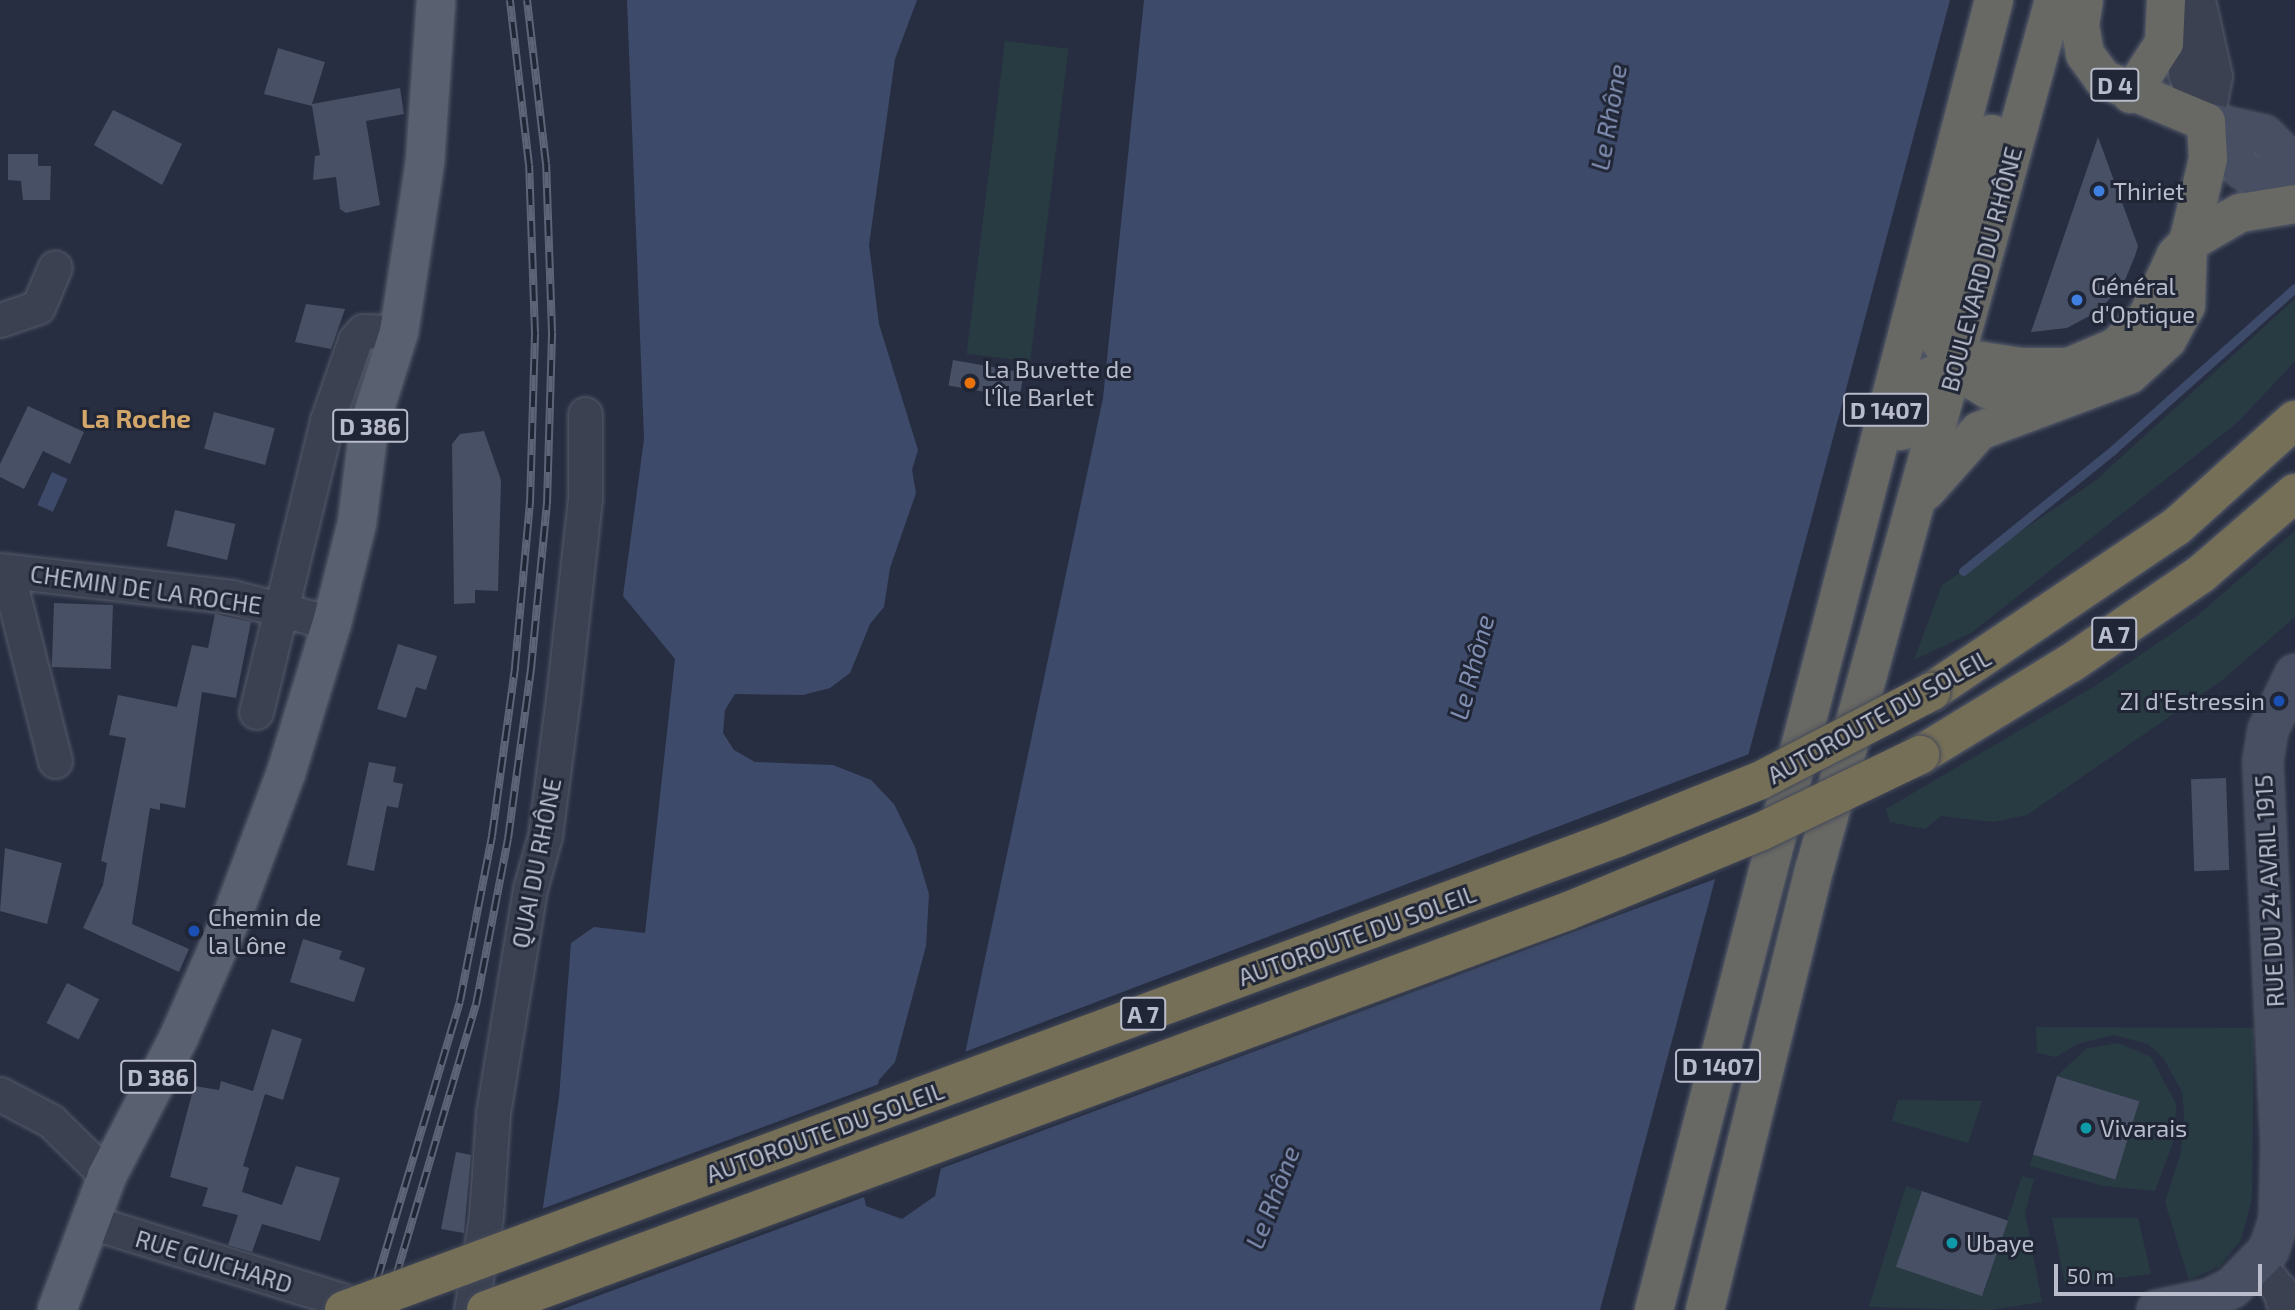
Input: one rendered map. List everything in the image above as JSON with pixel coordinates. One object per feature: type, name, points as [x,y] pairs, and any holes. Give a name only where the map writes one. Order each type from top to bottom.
[{"type":"highway","name":"D 1407","points":[[1654,1310],[1784,822],[1837,597],[1994,0]]},
{"type":"highway","points":[[2027,0],[1944,300],[1939,340],[1957,365],[1987,389],[2052,400]]},
{"type":"highway","name":"BOULEVARD DU RHÔNE","points":[[1705,1310],[1811,879],[1957,365],[2054,0]]},
{"type":"highway","name":"D 4","points":[[2084,0],[2080,24],[2085,54],[2103,79],[2132,94],[2206,122]]},
{"type":"highway","points":[[2132,94],[2164,43],[2166,0]]},
{"type":"highway","points":[[1919,500],[1979,431],[2052,400],[2129,375],[2167,340],[2186,306],[2188,243],[2208,159],[2206,122]]},
{"type":"highway","points":[[1784,822],[1861,596],[1909,400],[1925,379],[1957,365],[1982,360],[2038,368],[2095,358],[2133,333],[2147,317],[2176,255],[2188,243],[2240,213],[2295,204]]},
{"type":"highway","name":"AUTOROUTE DU SOLEIL","points":[[342,1305],[1617,838],[1759,781],[1931,692],[2176,527],[2295,420]]},
{"type":"highway","name":"AUTOROUTE DU SOLEIL","points":[[486,1310],[1580,906],[1760,832],[1920,755],[2038,685],[2202,574],[2295,493]]},
{"type":"main road","name":"D 386","points":[[57,1310],[107,1176],[179,1037],[233,914],[286,774],[332,623],[357,523],[369,428],[399,332],[425,162],[436,0]]},
{"type":"main road","name":"D 4","points":[[2206,122],[2264,135],[2295,166]]},
{"type":"main road","points":[[2206,122],[2242,169],[2295,204]]},
{"type":"main road","name":"RUE DU 24 AVRIL 1915","points":[[2259,1264],[2275,1238],[2282,1189],[2263,761],[2268,730],[2295,674]]},
{"type":"main road","points":[[2157,1310],[2210,1299],[2259,1264]]},
{"type":"street","points":[[2180,0],[2185,73],[2206,122]]},
{"type":"street","points":[[2198,0],[2215,76],[2206,122]]},
{"type":"street","points":[[0,320],[38,307],[55,267]]},
{"type":"street","points":[[256,712],[327,421],[355,340],[363,331],[399,332]]},
{"type":"street","name":"QUAI DU RHÔNE","points":[[471,1310],[486,1216],[493,1113],[530,889],[545,836],[563,698],[585,499],[585,414]]},
{"type":"street","points":[[4,570],[55,761]]},
{"type":"street","name":"CHEMIN DE LA ROCHE","points":[[4,570],[280,608],[332,623]]},
{"type":"street","points":[[2,1097],[51,1121],[107,1176]]},
{"type":"street","name":"RUE GUICHARD","points":[[88,1221],[342,1305]]},
{"type":"street","points":[[2259,1264],[2279,1289],[2286,1310]]},
{"type":"shaded area","points":[[1005,41],[1069,49],[1030,361],[967,354]]},
{"type":"shaded area","points":[[2295,299],[2295,361],[2238,422],[1971,633],[1914,660],[1942,585],[2095,481]]},
{"type":"shaded area","points":[[2295,531],[2295,617],[2221,681],[2027,815],[1993,822],[1941,816],[1925,829],[1890,822],[1886,809],[2095,686],[2196,617]]},
{"type":"shaded area","points":[[2036,1027],[2254,1028],[2252,1199],[2241,1240],[2220,1266],[2189,1280],[2165,1202],[2181,1152],[2184,1113],[2182,1092],[2164,1059],[2148,1044],[2114,1035],[2077,1044],[2056,1057],[2037,1053]]},
{"type":"shaded area","points":[[2118,1043],[2151,1057],[2176,1104],[2175,1137],[2155,1191],[2104,1186],[2030,1166],[2033,1154],[2114,1179],[2139,1101],[2057,1076],[2086,1049]]},
{"type":"shaded area","points":[[1898,1100],[1982,1101],[1968,1143],[1892,1121]]},
{"type":"shaded area","points":[[2022,1176],[2034,1179],[2025,1213],[2042,1302],[1989,1310],[1869,1307],[1906,1186],[1922,1191],[1897,1267],[1983,1295]]},
{"type":"shaded area","points":[[2052,1218],[2138,1218],[2151,1274],[2065,1284]]},
{"type":"water","name":"Le Rhône","points":[[627,0],[917,0],[895,59],[869,245],[879,324],[918,450],[912,470],[916,493],[890,568],[884,607],[870,624],[850,673],[830,688],[803,695],[735,694],[725,710],[723,733],[734,750],[755,762],[833,765],[871,780],[894,804],[915,847],[929,894],[926,946],[895,1062],[879,1080],[859,1174],[866,1206],[902,1219],[935,1196],[1103,398],[1144,0],[1950,0],[1600,1310],[528,1310],[559,1097],[571,943],[594,927],[645,933],[675,659],[623,596],[644,439]]},
{"type":"water","points":[[52,472],[68,479],[53,512],[37,505]]},
{"type":"pier","points":[[1757,751],[1723,876],[937,1170],[962,1053]]},
{"type":"pier","points":[[882,1083],[862,1174],[867,1196],[560,1310],[525,1310],[539,1210]]},
{"type":"building","points":[[278,48],[325,62],[312,104],[400,88],[404,114],[366,121],[380,205],[346,213],[340,209],[336,177],[313,180],[315,156],[320,155],[312,106],[264,94]]},
{"type":"building","points":[[113,110],[182,144],[162,185],[94,145]]},
{"type":"building","name":"Thiriet","points":[[2098,137],[2138,246],[2135,256],[2122,287],[2095,313],[2067,328],[2031,332]]},
{"type":"building","points":[[8,154],[38,154],[38,166],[51,166],[50,200],[23,200],[21,181],[8,180]]},
{"type":"building","points":[[306,304],[345,309],[331,349],[295,342]]},
{"type":"building","points":[[953,360],[1024,373],[1019,398],[948,386]]},
{"type":"building","points":[[28,406],[84,432],[70,464],[43,451],[24,489],[0,477],[0,464]]},
{"type":"building","points":[[214,412],[275,428],[265,465],[204,449]]},
{"type":"building","points":[[484,431],[501,480],[498,591],[475,590],[475,603],[454,604],[452,444],[460,434]]},
{"type":"building","points":[[175,510],[235,524],[227,560],[167,546]]},
{"type":"building","points":[[54,603],[113,605],[111,669],[52,667]]},
{"type":"building","points":[[215,614],[251,622],[236,698],[202,692],[185,808],[160,803],[160,810],[150,808],[132,924],[189,949],[179,972],[83,928],[103,885],[107,863],[101,861],[126,738],[109,735],[118,695],[177,707],[192,645],[208,648]]},
{"type":"building","points":[[398,644],[437,656],[426,690],[416,687],[406,718],[377,709]]},
{"type":"building","points":[[369,762],[396,767],[393,782],[403,784],[398,808],[387,806],[374,871],[347,865]]},
{"type":"building","points":[[2226,778],[2229,870],[2194,871],[2191,779]]},
{"type":"building","points":[[5,848],[62,863],[47,924],[0,911]]},
{"type":"building","points":[[303,939],[342,951],[339,959],[365,968],[354,1002],[290,982]]},
{"type":"building","points":[[67,983],[99,999],[79,1039],[47,1023]]},
{"type":"building","points":[[272,1029],[302,1039],[283,1100],[265,1094],[243,1166],[249,1168],[242,1192],[282,1205],[296,1166],[340,1178],[320,1241],[262,1224],[252,1252],[228,1245],[238,1215],[202,1206],[208,1188],[170,1177],[194,1086],[219,1090],[221,1081],[253,1091]]},
{"type":"building","name":"Vivarais","points":[[2057,1076],[2139,1101],[2115,1180],[2033,1154]]},
{"type":"building","points":[[456,1152],[471,1155],[464,1233],[441,1229]]},
{"type":"building","name":"Ubaye","points":[[1922,1191],[2008,1221],[1982,1296],[1896,1267]]},
{"type":"waterway","points":[[1963,571],[2114,449],[2295,288]]},
{"type":"railway","points":[[368,1310],[460,1001],[492,836],[515,667],[530,503],[535,333],[529,165],[510,0]]},
{"type":"railway","points":[[386,1310],[476,1005],[508,839],[531,669],[547,504],[552,332],[546,164],[527,0]]},
{"type":"place","name":"Thiriet","points":[[2099,191]]},
{"type":"place","name":"Général d'Optique","points":[[2077,300]]},
{"type":"place","name":"La Buvette de l'Île Barlet","points":[[970,383]]},
{"type":"place","name":"ZI d'Estressin","points":[[2279,701]]},
{"type":"place","name":"Chemin de la Lône","points":[[194,931]]},
{"type":"place","name":"Vivarais","points":[[2086,1128]]},
{"type":"place","name":"Ubaye","points":[[1952,1243]]},
{"type":"district","name":"La Roche","points":[[136,418]]}]
